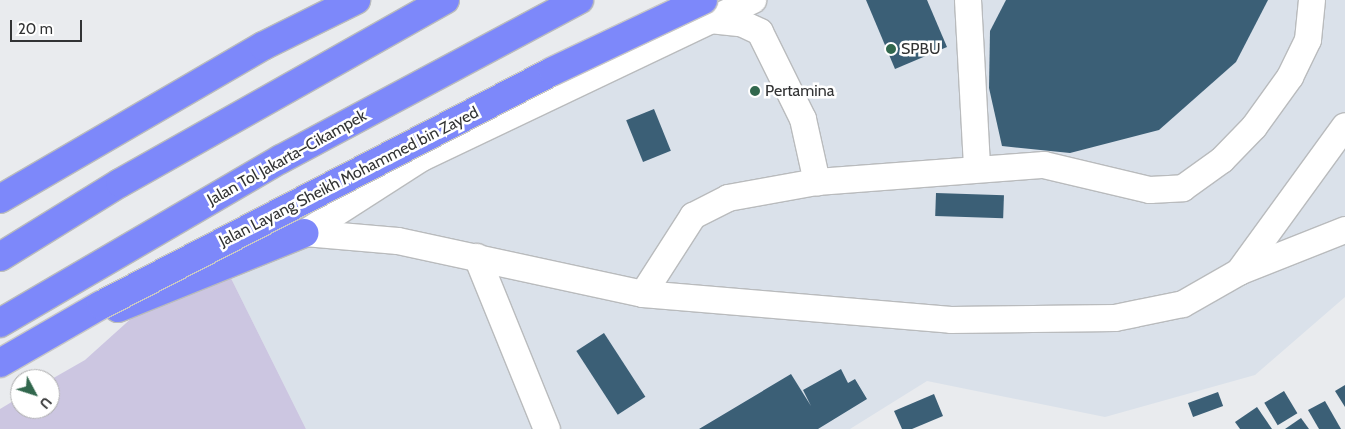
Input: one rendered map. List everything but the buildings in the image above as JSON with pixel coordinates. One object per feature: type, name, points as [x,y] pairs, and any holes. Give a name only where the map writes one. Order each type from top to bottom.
[{"type":"highway","points":[[0,199],[263,46],[356,0]]},
{"type":"highway","points":[[0,257],[120,183],[445,0]]},
{"type":"highway","name":"Jalan Tol Jakarta–Cikampek","points":[[0,323],[281,159],[578,0]]},
{"type":"highway","name":"Jalan Layang Sheikh Mohammed bin Zayed","points":[[0,363],[101,305],[554,71],[706,10]]},
{"type":"highway","points":[[0,342],[22,340],[70,326],[305,233]]},
{"type":"lane","points":[[305,233],[422,158],[706,10],[753,0]]},
{"type":"lane","points":[[968,0],[977,167]]},
{"type":"lane","points":[[643,294],[693,216],[728,198],[817,182],[977,167],[1044,165],[1150,190],[1182,188],[1222,160],[1254,127],[1290,77],[1308,40],[1312,0]]},
{"type":"lane","points":[[706,10],[760,32],[803,119],[817,182]]},
{"type":"lane","points":[[1239,272],[1345,126]]},
{"type":"lane","points":[[305,233],[398,241],[643,294],[951,320],[1115,318],[1183,304],[1239,272],[1345,230]]},
{"type":"lane","points":[[477,257],[547,429]]},
{"type":"shaded area","points":[[685,0],[1345,0],[1345,297],[1255,375],[1105,417],[927,381],[850,429],[306,429],[214,244]]},
{"type":"shaded area","points":[[214,244],[306,429],[0,429],[0,409],[10,403],[10,419],[60,419],[60,374],[85,360]]},
{"type":"place","name":"SPBU","points":[[891,49]]},
{"type":"place","name":"Pertamina","points":[[755,91]]}]
